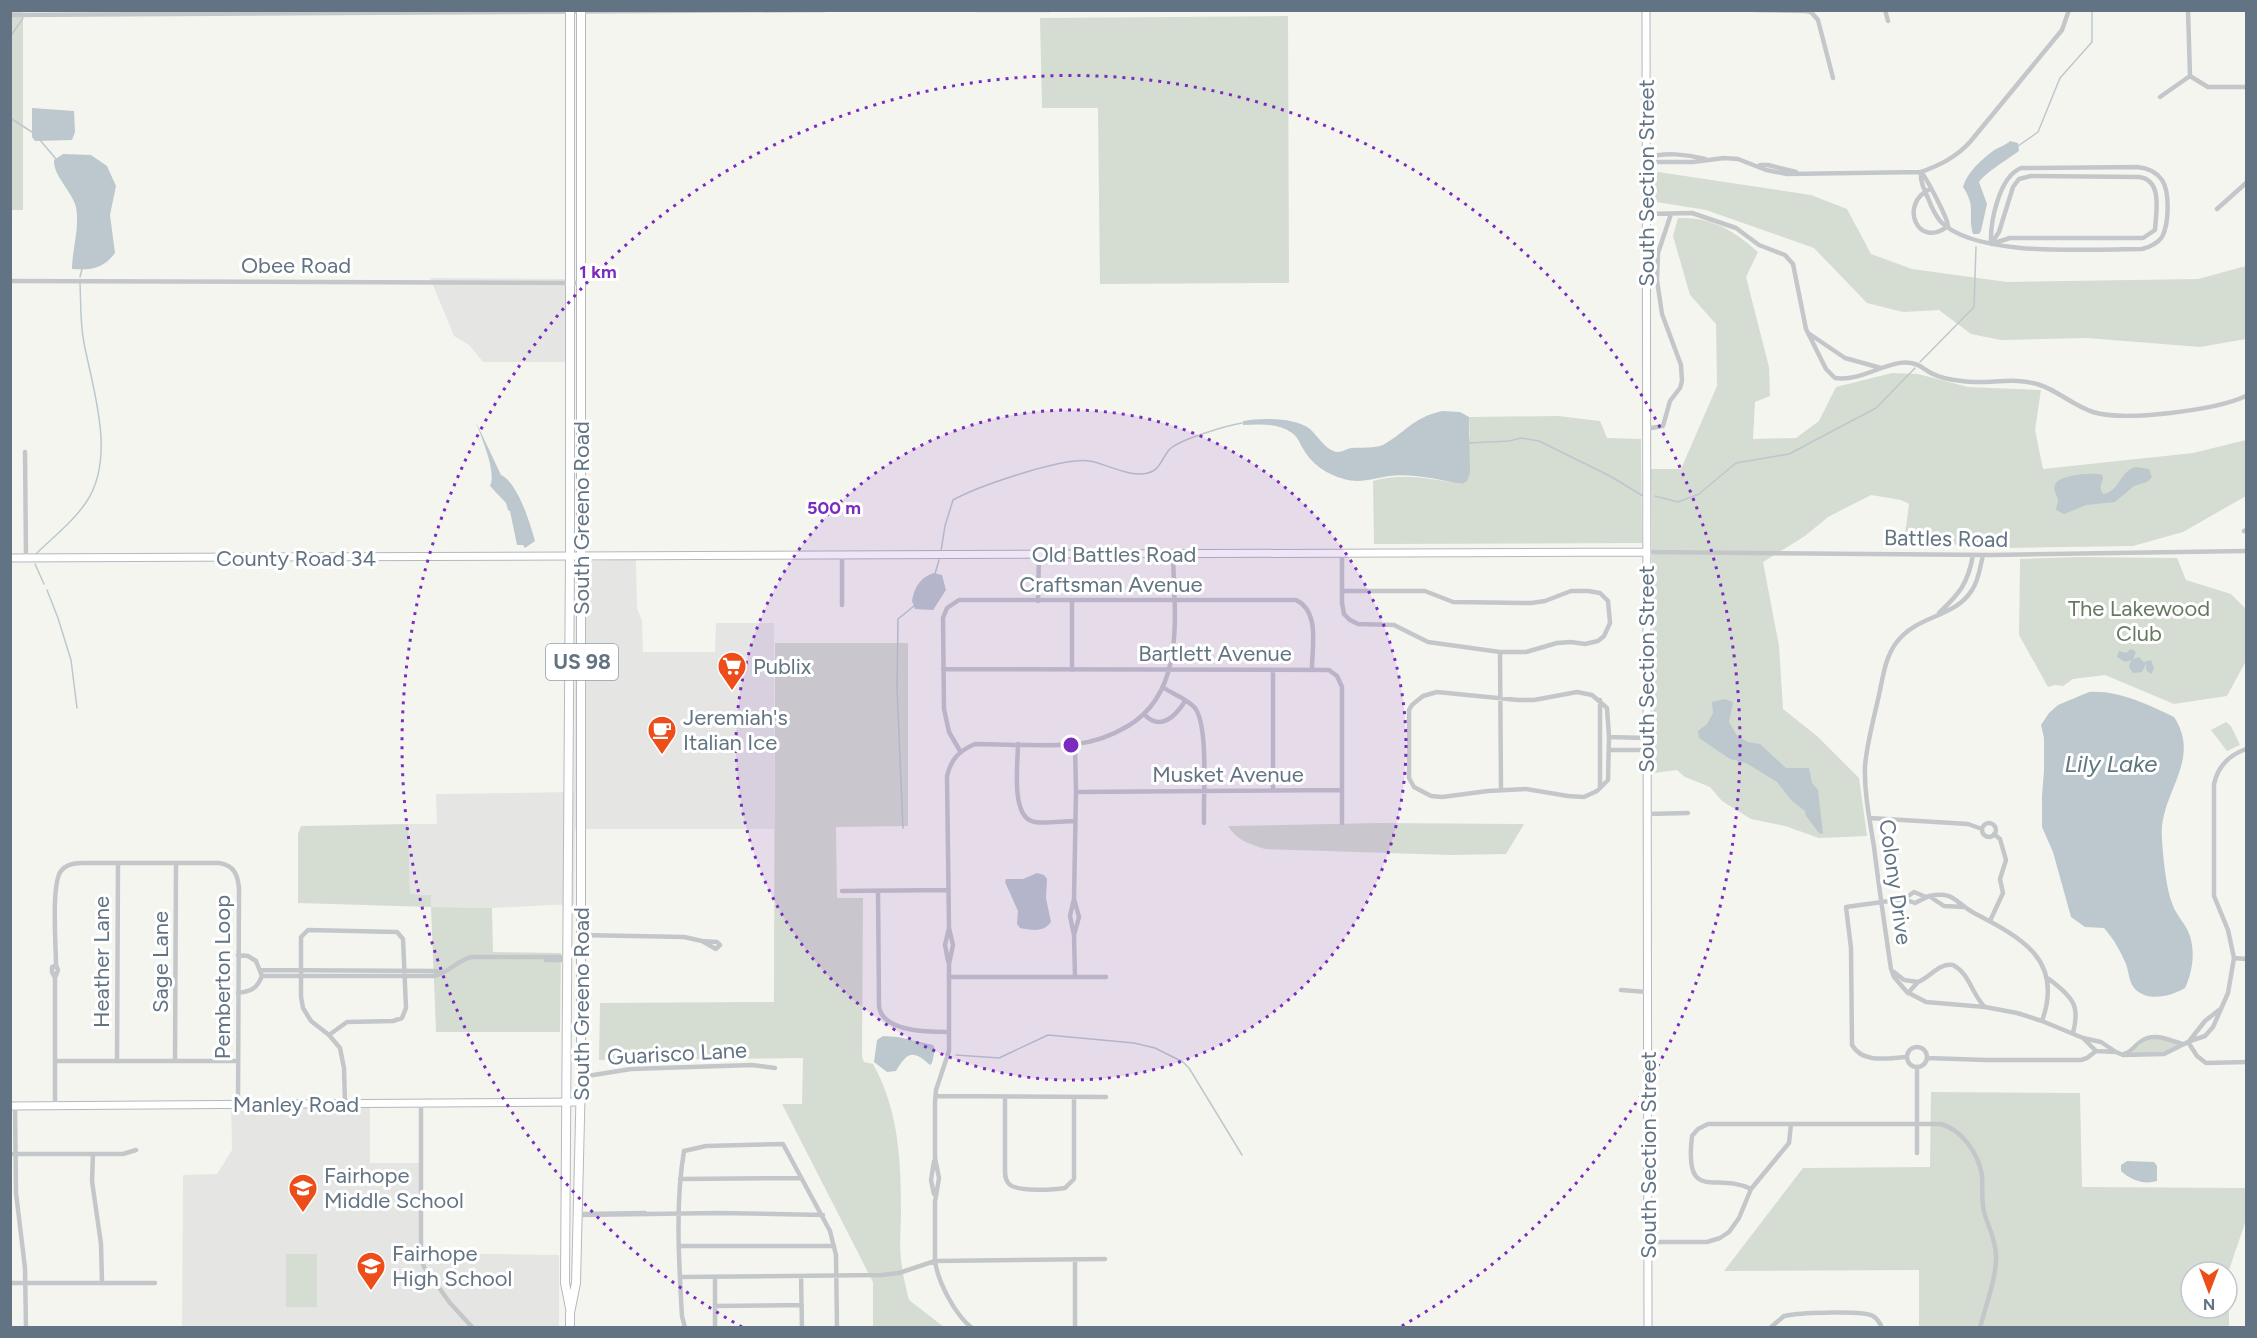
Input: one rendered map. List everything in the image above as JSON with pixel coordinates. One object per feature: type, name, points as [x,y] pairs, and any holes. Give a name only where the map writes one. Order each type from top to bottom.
[{"type":"main road","name":"South Greeno Road","points":[[570,11],[570,557],[565,1283],[570,1326]]},
{"type":"main road","name":"South Greeno Road","points":[[570,1312],[576,1283],[582,1077],[581,11]]},
{"type":"street","points":[[10,15],[825,10]]},
{"type":"street","points":[[976,10],[1050,10]]},
{"type":"street","name":"South Section Street","points":[[1646,10],[1648,1328]]},
{"type":"street","points":[[1754,10],[1811,12],[1818,20],[1833,78]]},
{"type":"street","points":[[1885,10],[1888,21]]},
{"type":"street","points":[[1646,158],[1656,162],[1738,159],[1798,173],[1920,172],[1948,161],[1970,142],[2062,30],[2069,10]]},
{"type":"street","points":[[2188,10],[2190,76]]},
{"type":"street","points":[[2190,76],[2208,87],[2247,87]]},
{"type":"street","points":[[2160,97],[2190,76]]},
{"type":"street","points":[[2032,167],[2032,176]]},
{"type":"street","points":[[1948,226],[1963,236],[1991,244],[2013,248],[2146,248],[2159,241],[2164,231],[2166,209],[2164,184],[2154,172],[2137,167],[2020,168],[2008,176],[2003,185],[1990,232],[1991,244]]},
{"type":"street","points":[[2095,168],[2095,177]]},
{"type":"street","points":[[1920,172],[1926,177],[1928,190],[1948,220],[1948,226]]},
{"type":"street","points":[[2149,180],[2154,172]]},
{"type":"street","points":[[1991,244],[1999,232],[2015,183],[2019,179],[2032,176],[2139,177],[2149,180],[2155,187],[2155,230]]},
{"type":"street","points":[[2217,209],[2247,183]]},
{"type":"street","points":[[1928,190],[1914,208],[1916,224],[1923,231],[1932,233],[1948,226]]},
{"type":"street","points":[[1997,206],[2007,207]]},
{"type":"street","points":[[2156,208],[2166,209]]},
{"type":"street","points":[[1646,214],[1692,213],[1736,228],[1760,245],[1785,255],[1792,264],[1808,333],[1826,369],[1835,378],[1854,378],[1909,363],[1937,376],[1963,382],[2011,380],[2041,385],[2083,408],[2114,416],[2177,411],[2236,401],[2247,396]]},
{"type":"street","points":[[1646,429],[1663,426],[1670,401],[1680,388],[1682,381],[1682,365],[1662,314],[1657,280],[1658,253],[1671,214]]},
{"type":"street","points":[[1991,244],[2010,238],[2143,238],[2155,230],[2164,231]]},
{"type":"street","points":[[2052,238],[2052,249]]},
{"type":"street","points":[[2097,239],[2097,249]]},
{"type":"street","name":"Obee Road","points":[[10,281],[581,283]]},
{"type":"street","points":[[1808,333],[1845,358],[1884,368]]},
{"type":"street","points":[[25,452],[26,558]]},
{"type":"street","name":"Battles Road","points":[[1646,552],[1983,555],[2247,550]]},
{"type":"street","name":"Old Battles Road","points":[[582,558],[1646,552]]},
{"type":"street","points":[[1342,553],[1342,591],[1344,614],[1354,623],[1394,625],[1428,642],[1500,652],[1526,652],[1557,643],[1585,644],[1598,641],[1604,636],[1610,623],[1608,601],[1600,593],[1588,591],[1571,591],[1539,603],[1531,603],[1453,602],[1425,591],[1342,591]]},
{"type":"street","points":[[972,1328],[963,1319],[942,1286],[935,1261],[935,1202],[931,1180],[935,1158],[936,1096],[947,1059],[949,1032],[949,964],[945,948],[949,928],[947,776],[950,765],[960,751],[975,744],[1076,744],[1097,740],[1120,730],[1144,714],[1164,688],[1174,644],[1173,554]]},
{"type":"street","points":[[842,555],[842,605]]},
{"type":"street","points":[[1038,601],[1039,555]]},
{"type":"street","name":"Colony Drive","points":[[1937,614],[1953,601],[1964,586],[1970,570],[1972,555]]},
{"type":"street","name":"Colony Drive","points":[[1908,993],[1894,977],[1881,902],[1865,765],[1869,737],[1887,657],[1904,633],[1916,624],[1949,611],[1960,604],[1973,590],[1983,555]]},
{"type":"street","name":"County Road 34","points":[[10,558],[582,558]]},
{"type":"street","name":"Craftsman Avenue","points":[[960,751],[949,732],[943,702],[942,621],[945,612],[952,604],[961,600],[1289,600],[1302,603],[1307,607],[1311,616],[1312,669]]},
{"type":"street","points":[[1072,601],[1072,670]]},
{"type":"street","points":[[1500,652],[1501,790]]},
{"type":"street","name":"Bartlett Avenue","points":[[943,669],[1324,669],[1334,673],[1342,687],[1342,823]]},
{"type":"street","points":[[1273,670],[1273,790]]},
{"type":"street","points":[[1164,688],[1194,706],[1204,730],[1204,823]]},
{"type":"street","points":[[1577,692],[1592,695],[1600,700],[1609,713],[1608,780],[1590,794],[1576,797],[1531,789],[1442,797],[1427,794],[1414,787],[1408,778],[1409,710],[1423,696],[1430,693],[1534,700],[1577,692]]},
{"type":"street","points":[[1600,700],[1600,788]]},
{"type":"street","points":[[1144,714],[1153,722],[1164,722],[1177,714],[1185,701]]},
{"type":"street","points":[[1609,737],[1646,738]]},
{"type":"street","points":[[1017,744],[1018,802],[1026,819],[1034,822],[1074,821]]},
{"type":"street","points":[[1075,977],[1074,935],[1070,916],[1074,899],[1076,744]]},
{"type":"street","points":[[1600,747],[1647,750]]},
{"type":"street","points":[[1918,982],[1908,993],[1926,1002],[1985,1007],[2042,1021],[2083,1038],[2101,1042],[2123,1055],[2164,1054],[2205,1036],[2210,1032],[2228,993],[2234,958],[2228,930],[2214,896],[2214,784],[2218,770],[2227,759],[2247,749]]},
{"type":"street","name":"Musket Avenue","points":[[1076,792],[1342,790]]},
{"type":"street","points":[[568,810],[581,810]]},
{"type":"street","points":[[1647,814],[1688,813]]},
{"type":"street","points":[[1870,818],[1968,824],[1982,829]]},
{"type":"street","points":[[1982,829],[1985,825],[1991,825],[1995,830],[1994,834],[2000,839],[2006,860],[2000,879],[2003,893],[1990,921]]},
{"type":"street","points":[[1982,829],[1983,834],[1987,837],[1994,834]]},
{"type":"street","name":"Pemberton Loop","points":[[55,1106],[55,978],[51,972],[52,967],[56,965],[56,887],[60,871],[72,863],[224,864],[236,873],[239,889],[238,1104]]},
{"type":"street","name":"Heather Lane","points":[[117,1061],[118,863]]},
{"type":"street","name":"Sage Lane","points":[[175,1061],[176,863]]},
{"type":"street","points":[[842,891],[948,891]]},
{"type":"street","points":[[878,891],[879,1006],[882,1017],[892,1025],[949,1032]]},
{"type":"street","points":[[1904,899],[1914,892],[1928,896],[1944,906],[1963,907]]},
{"type":"street","points":[[1907,1057],[1865,1057],[1856,1050],[1851,1040],[1851,948],[1846,907],[1904,899],[1915,903],[1928,896],[1947,894],[1963,907],[2018,937],[2042,966],[2048,979],[2074,1002],[2077,1020],[2073,1033]]},
{"type":"street","points":[[329,1035],[347,1023],[393,1021],[402,1018],[406,1008],[403,939],[397,932],[308,930],[300,937],[303,1008],[311,1021],[337,1043],[343,1058],[345,1103]]},
{"type":"street","points":[[581,935],[684,937],[702,941]]},
{"type":"street","points":[[238,955],[252,957],[262,973],[259,983],[252,990],[238,993]]},
{"type":"street","points":[[262,973],[405,974],[436,971],[444,974],[462,960],[472,957],[568,959]]},
{"type":"street","points":[[2234,958],[2247,959]]},
{"type":"street","points":[[1892,969],[1904,980],[1918,982],[1943,966],[1953,965],[1962,972],[1985,1007]]},
{"type":"street","points":[[949,977],[1106,977]]},
{"type":"street","points":[[2042,1021],[2047,1005],[2048,979]]},
{"type":"street","points":[[1621,990],[1647,992]]},
{"type":"street","points":[[2187,1042],[2219,1010]]},
{"type":"street","points":[[2123,1055],[2132,1051],[2140,1042],[2149,1038],[2163,1037],[2187,1042],[2197,1056],[2206,1063],[2247,1062]]},
{"type":"street","points":[[2083,1038],[2096,1051]]},
{"type":"street","points":[[1917,1047],[1925,1052],[1927,1058],[1923,1065],[1917,1067],[1909,1063],[1907,1057],[1911,1049],[1917,1047]]},
{"type":"street","points":[[1927,1058],[2081,1059],[2087,1058],[2096,1051],[2116,1052]]},
{"type":"street","points":[[56,1061],[238,1061]]},
{"type":"street","name":"Guarisco Lane","points":[[582,1077],[631,1069],[752,1065],[774,1068]]},
{"type":"street","points":[[1917,1067],[1917,1153]]},
{"type":"street","points":[[936,1096],[1106,1097]]},
{"type":"street","points":[[1005,1097],[1007,1180],[1016,1188],[1051,1189],[1065,1188],[1074,1179],[1074,1097]]},
{"type":"street","name":"Manley Road","points":[[13,1106],[581,1102]]},
{"type":"street","points":[[421,1103],[421,1260],[424,1268],[450,1303],[473,1328]]},
{"type":"street","points":[[13,1106],[13,1154],[26,1283],[26,1328]]},
{"type":"street","points":[[1751,1189],[1740,1183],[1714,1184],[1702,1181],[1692,1168],[1692,1136],[1698,1129],[1708,1124],[1917,1123],[1941,1124],[1953,1128],[1973,1150],[1979,1164],[1982,1174],[1984,1211],[1994,1238],[1997,1257],[1980,1328]]},
{"type":"street","points":[[1648,1242],[1703,1242],[1720,1238],[1734,1226],[1751,1189],[1789,1143],[1791,1124]]},
{"type":"street","points":[[679,1144],[684,1151],[679,1214],[682,1316],[685,1328]]},
{"type":"street","points":[[684,1151],[706,1146],[783,1144],[823,1215],[834,1246],[837,1328]]},
{"type":"street","points":[[13,1154],[123,1154],[136,1150]]},
{"type":"street","points":[[93,1154],[92,1181],[102,1244],[102,1282]]},
{"type":"street","points":[[680,1179],[801,1178]]},
{"type":"street","points":[[578,1215],[645,1212],[651,1214],[823,1215]]},
{"type":"street","points":[[680,1246],[834,1246]]},
{"type":"street","points":[[1075,1259],[1075,1328]]},
{"type":"street","points":[[681,1277],[891,1275],[935,1261],[1105,1259]]},
{"type":"street","points":[[801,1276],[802,1328]]},
{"type":"street","points":[[715,1277],[715,1328]]},
{"type":"street","points":[[10,1283],[155,1283]]},
{"type":"street","points":[[715,1306],[802,1305]]},
{"type":"street","points":[[1773,1326],[1784,1316],[1797,1314],[1866,1313],[1876,1319],[1882,1328]]},
{"type":"shaded area","points":[[430,278],[566,279],[565,362],[483,362],[469,345],[454,336]]},
{"type":"shaded area","points":[[636,559],[637,608],[642,621],[643,652],[715,652],[716,623],[774,623],[774,829],[575,829],[574,904],[492,908],[431,907],[431,895],[410,894],[408,824],[437,824],[436,794],[574,792],[576,562]]},
{"type":"shaded area","points":[[231,1106],[370,1106],[370,1163],[423,1163],[423,1253],[559,1255],[559,1327],[182,1328],[183,1175],[217,1174],[232,1150]]},
{"type":"green space","points":[[10,11],[23,11],[23,210],[11,210]]},
{"type":"green space","points":[[1288,16],[1289,283],[1100,284],[1098,108],[1042,108],[1040,18]]},
{"type":"green space","points":[[1658,172],[1811,195],[1847,209],[1871,254],[1912,269],[2007,282],[2198,279],[2246,266],[2246,339],[2200,347],[2087,338],[2001,340],[1971,334],[1939,310],[1903,312],[1867,303],[1814,248],[1706,210],[1650,201],[1650,180]]},
{"type":"green space","points":[[1678,218],[1701,220],[1721,226],[1740,237],[1758,252],[1746,277],[1769,367],[1770,396],[1755,402],[1753,439],[1796,438],[1819,421],[1836,387],[1892,373],[1918,374],[1968,387],[2041,390],[2035,430],[2043,469],[2193,453],[2246,440],[2246,496],[2183,532],[2133,546],[2004,548],[1904,541],[1909,504],[1901,500],[1871,495],[1828,517],[1805,536],[1763,562],[1779,646],[1783,709],[1817,736],[1859,778],[1867,836],[1819,838],[1785,826],[1751,819],[1722,801],[1710,787],[1685,777],[1677,770],[1654,773],[1651,469],[1681,469],[1717,386],[1716,324],[1690,295],[1673,236]]},
{"type":"green space","points":[[1558,416],[1600,421],[1607,438],[1641,439],[1642,543],[1374,544],[1373,481],[1406,477],[1462,484],[1470,436],[1469,417]]},
{"type":"green space","name":"The Lakewood Club","points":[[2177,558],[2186,580],[2231,594],[2246,609],[2246,661],[2227,696],[2174,704],[2105,675],[2073,679],[2063,686],[2048,687],[2019,635],[2020,559]]},
{"type":"green space","points":[[775,643],[908,643],[908,826],[836,827],[837,898],[863,898],[862,1056],[864,1062],[873,1064],[882,1081],[897,1136],[901,1213],[900,1253],[909,1300],[944,1327],[873,1327],[873,1282],[782,1104],[802,1104],[803,1058],[599,1060],[600,1003],[774,1002]]},
{"type":"green space","points":[[2226,722],[2231,726],[2240,745],[2227,751],[2211,730]]},
{"type":"green space","points":[[1379,823],[1524,824],[1506,854],[1451,855],[1265,849],[1239,838],[1228,826]]},
{"type":"green space","points":[[408,824],[410,894],[431,895],[431,907],[298,903],[298,834],[301,826]]},
{"type":"green space","points":[[431,907],[492,908],[493,952],[561,953],[560,1032],[436,1032]]},
{"type":"green space","points":[[2162,1038],[2177,1044],[2178,1047],[2160,1053],[2132,1053],[2145,1042]]},
{"type":"green space","points":[[1931,1092],[2080,1093],[2082,1187],[2246,1188],[2246,1220],[2232,1260],[2179,1260],[2179,1320],[2229,1320],[2229,1327],[1919,1327],[1919,1270],[1724,1271],[1803,1168],[1930,1167]]},
{"type":"green space","points":[[286,1254],[317,1254],[317,1307],[286,1307]]},
{"type":"water","points":[[32,108],[74,111],[75,132],[72,140],[35,141],[32,137]]},
{"type":"water","points":[[2010,141],[2018,143],[2019,151],[1991,170],[1979,182],[1987,204],[1981,231],[1979,234],[1973,234],[1970,200],[1963,187],[1965,181],[1984,158]]},
{"type":"water","points":[[63,154],[91,155],[107,166],[116,186],[110,215],[115,253],[97,267],[72,269],[77,223],[76,207],[54,166],[54,160]]},
{"type":"water","points":[[1442,411],[1460,412],[1469,417],[1470,473],[1467,481],[1462,484],[1407,475],[1362,481],[1344,479],[1325,471],[1314,463],[1296,436],[1287,430],[1269,425],[1243,425],[1243,421],[1259,419],[1296,422],[1310,429],[1326,446],[1338,452],[1351,448],[1383,445],[1416,421]]},
{"type":"water","points":[[476,422],[501,475],[513,486],[527,514],[535,541],[525,548],[523,545],[517,545],[510,511],[506,503],[490,486],[492,480],[490,464]]},
{"type":"water","points":[[2136,467],[2149,469],[2152,477],[2147,482],[2134,486],[2115,502],[2086,505],[2064,514],[2056,510],[2058,501],[2054,488],[2059,480],[2078,475],[2102,475],[2103,494],[2113,490],[2130,469]]},
{"type":"water","points":[[934,573],[942,575],[946,590],[933,610],[915,609],[912,601],[916,587],[921,580]]},
{"type":"water","points":[[2131,649],[2136,652],[2133,659],[2139,657],[2144,662],[2151,660],[2154,669],[2151,674],[2146,670],[2146,664],[2142,672],[2133,673],[2129,667],[2131,660],[2125,662],[2117,657],[2119,651],[2126,653]]},
{"type":"water","name":"Lily Lake","points":[[2089,692],[2111,693],[2154,708],[2174,717],[2182,733],[2184,748],[2182,763],[2166,807],[2162,839],[2170,896],[2190,938],[2192,960],[2185,988],[2167,995],[2147,996],[2136,990],[2122,955],[2104,928],[2085,927],[2071,917],[2053,852],[2042,827],[2044,738],[2041,725],[2058,705]]},
{"type":"water","points":[[1724,699],[1733,702],[1729,722],[1738,737],[1760,744],[1786,768],[1809,768],[1812,783],[1818,790],[1823,834],[1819,833],[1806,816],[1805,811],[1792,801],[1777,782],[1746,763],[1730,759],[1699,738],[1698,731],[1707,724],[1713,713],[1712,702]]},
{"type":"water","points":[[1037,873],[1044,875],[1047,879],[1046,898],[1051,922],[1041,929],[1020,928],[1017,924],[1018,911],[1005,882],[1006,879],[1023,879]]},
{"type":"water","points":[[883,1036],[933,1045],[935,1049],[932,1063],[930,1065],[919,1057],[911,1055],[896,1071],[887,1072],[874,1062],[877,1040]]},
{"type":"water","points":[[2127,1161],[2154,1162],[2157,1166],[2157,1181],[2142,1182],[2129,1177],[2121,1171],[2121,1165]]},
{"type":"waterway","points":[[2018,146],[2038,132],[2060,78],[2092,42],[2092,10]]},
{"type":"waterway","points":[[10,37],[23,18]]},
{"type":"waterway","points":[[10,118],[32,132]]},
{"type":"waterway","points":[[40,140],[56,159]]},
{"type":"waterway","points":[[1920,362],[1974,307],[1976,247]]},
{"type":"waterway","points":[[80,277],[82,269]]},
{"type":"waterway","points":[[36,554],[70,522],[87,501],[96,483],[100,464],[100,423],[83,336],[80,283]]},
{"type":"waterway","points":[[1655,496],[1678,502],[1699,494],[1736,463],[1789,454],[1876,408],[1915,368]]},
{"type":"waterway","points":[[941,551],[945,526],[953,500],[965,494],[1000,480],[1061,463],[1077,461],[1090,461],[1134,474],[1148,473],[1158,467],[1174,446],[1242,423]]},
{"type":"waterway","points":[[1469,443],[1509,441],[1521,438],[1539,441],[1610,476],[1643,496]]},
{"type":"waterway","points":[[935,574],[939,560]]},
{"type":"waterway","points":[[35,564],[44,584]]},
{"type":"waterway","points":[[47,590],[71,660],[77,708]]},
{"type":"waterway","points":[[903,828],[897,688],[898,619],[914,606]]},
{"type":"waterway","points":[[956,1055],[999,1058],[1048,1035],[1134,1043],[1155,1048],[1183,1062],[1189,1068],[1242,1155]]},
{"type":"place","name":"Publix","points":[[732,692]]},
{"type":"place","name":"Jeremiah's Italian Ice","points":[[662,756]]},
{"type":"place","name":"Fairhope Middle School","points":[[303,1214]]},
{"type":"place","name":"Fairhope High School","points":[[371,1292]]}]
